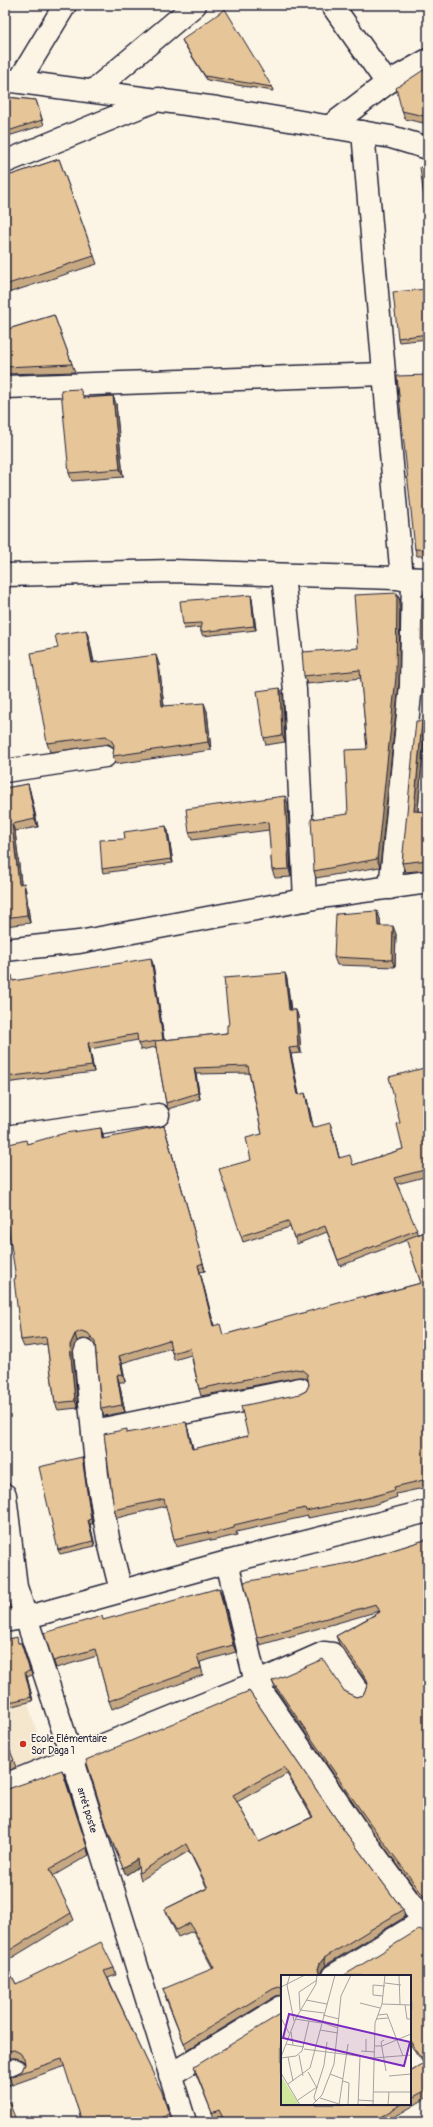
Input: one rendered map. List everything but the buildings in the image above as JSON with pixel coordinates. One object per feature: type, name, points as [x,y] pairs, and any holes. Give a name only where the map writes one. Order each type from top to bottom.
[{"type":"street","points":[[65,5],[12,80],[94,90],[363,132],[391,137],[428,148]]},
{"type":"street","points":[[332,5],[387,84]]},
{"type":"street","points":[[94,90],[187,8]]},
{"type":"street","points":[[329,127],[387,84],[428,60]]},
{"type":"street","points":[[5,162],[159,100]]},
{"type":"street","points":[[363,132],[384,374],[414,579],[411,685],[390,888]]},
{"type":"street","points":[[5,387],[384,374]]},
{"type":"street","points":[[5,575],[172,571],[414,579]]},
{"type":"street","points":[[283,575],[295,690],[306,900]]},
{"type":"street","points":[[5,771],[105,756]]},
{"type":"street","points":[[5,950],[79,942],[306,900],[428,882]]},
{"type":"street","points":[[5,1137],[158,1114]]},
{"type":"street","points":[[85,1351],[94,1431],[97,1475],[108,1538],[121,1591]]},
{"type":"street","points":[[94,1431],[300,1389]]},
{"type":"street","name":"arrét poste","points":[[5,1495],[16,1586],[28,1617],[170,2075],[186,2122]]},
{"type":"street","points":[[5,1621],[28,1617],[227,1562],[428,1510]]},
{"type":"street","points":[[227,1562],[256,1682],[356,1829],[427,1922],[335,1975]]},
{"type":"street","points":[[5,1786],[256,1682],[297,1663],[328,1653],[332,1654],[358,1692]]},
{"type":"street","points":[[170,2075],[281,2008]]},
{"type":"shaded area","name":"Ecole Elémentaire Sor Daga 1","points":[[28,1703],[52,1780],[5,1802],[5,1708]]},
{"type":"place","name":"Ecole Elémentaire Sor Daga 1","points":[[23,1744]]}]
